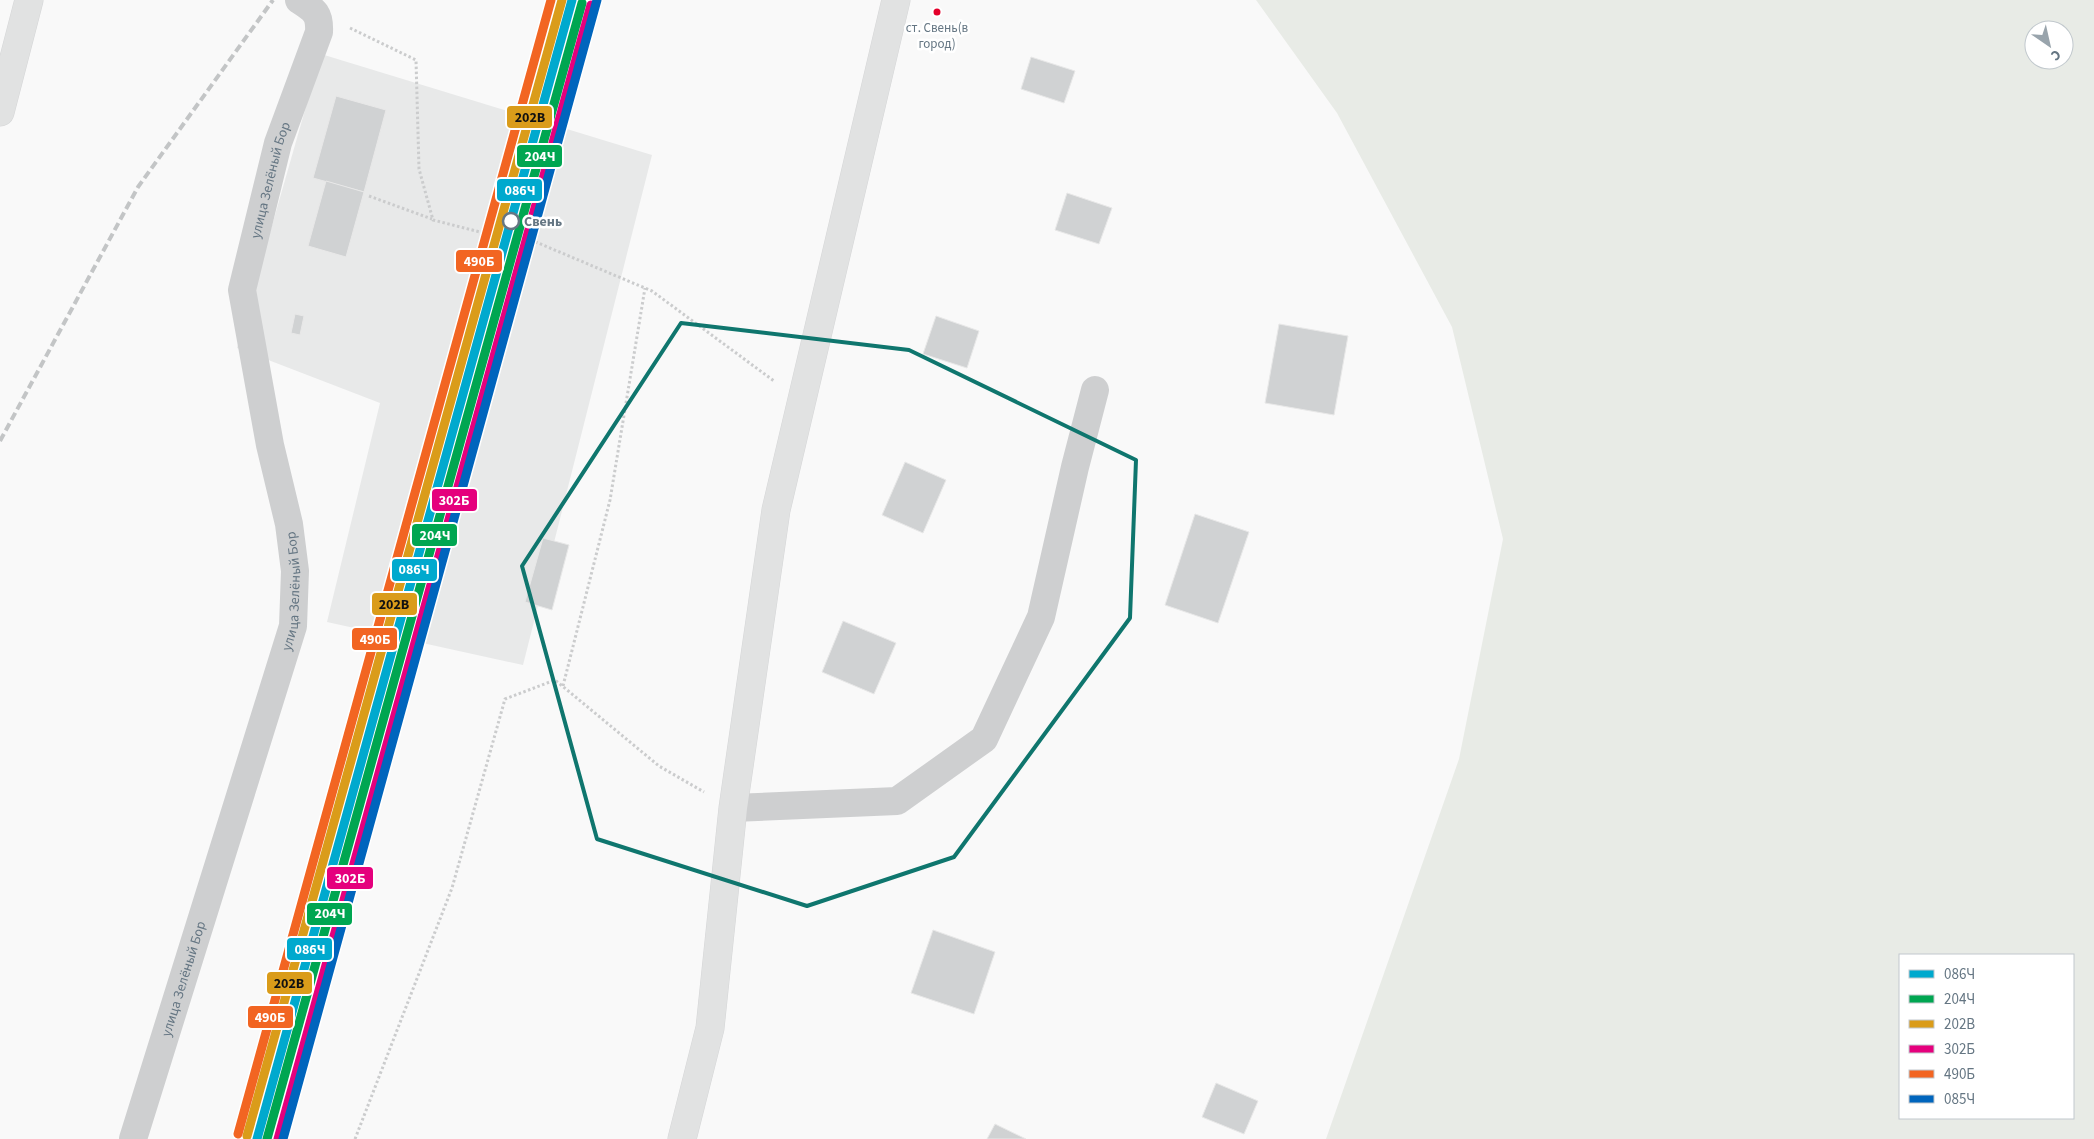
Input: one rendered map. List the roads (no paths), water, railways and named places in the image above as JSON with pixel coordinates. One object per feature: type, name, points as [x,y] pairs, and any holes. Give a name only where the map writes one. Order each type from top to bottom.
[{"type":"main road","points":[[0,112],[28,0]]},
{"type":"main road","points":[[682,1139],[710,1028],[733,808],[776,510],[896,0]]},
{"type":"street","name":"улица Зелёный Бор","points":[[133,1139],[292,626],[295,571],[289,524],[270,445],[242,290],[278,143],[319,32],[319,20],[305,4]]},
{"type":"street","points":[[733,808],[897,801],[984,739],[1041,617],[1075,467],[1096,390]]},
{"type":"railway","points":[[0,441],[138,187],[273,0]]},
{"type":"place","name":"ст. Свень(в город)","points":[[937,12]]},
{"type":"place","name":"Свень","points":[[511,221]]}]
